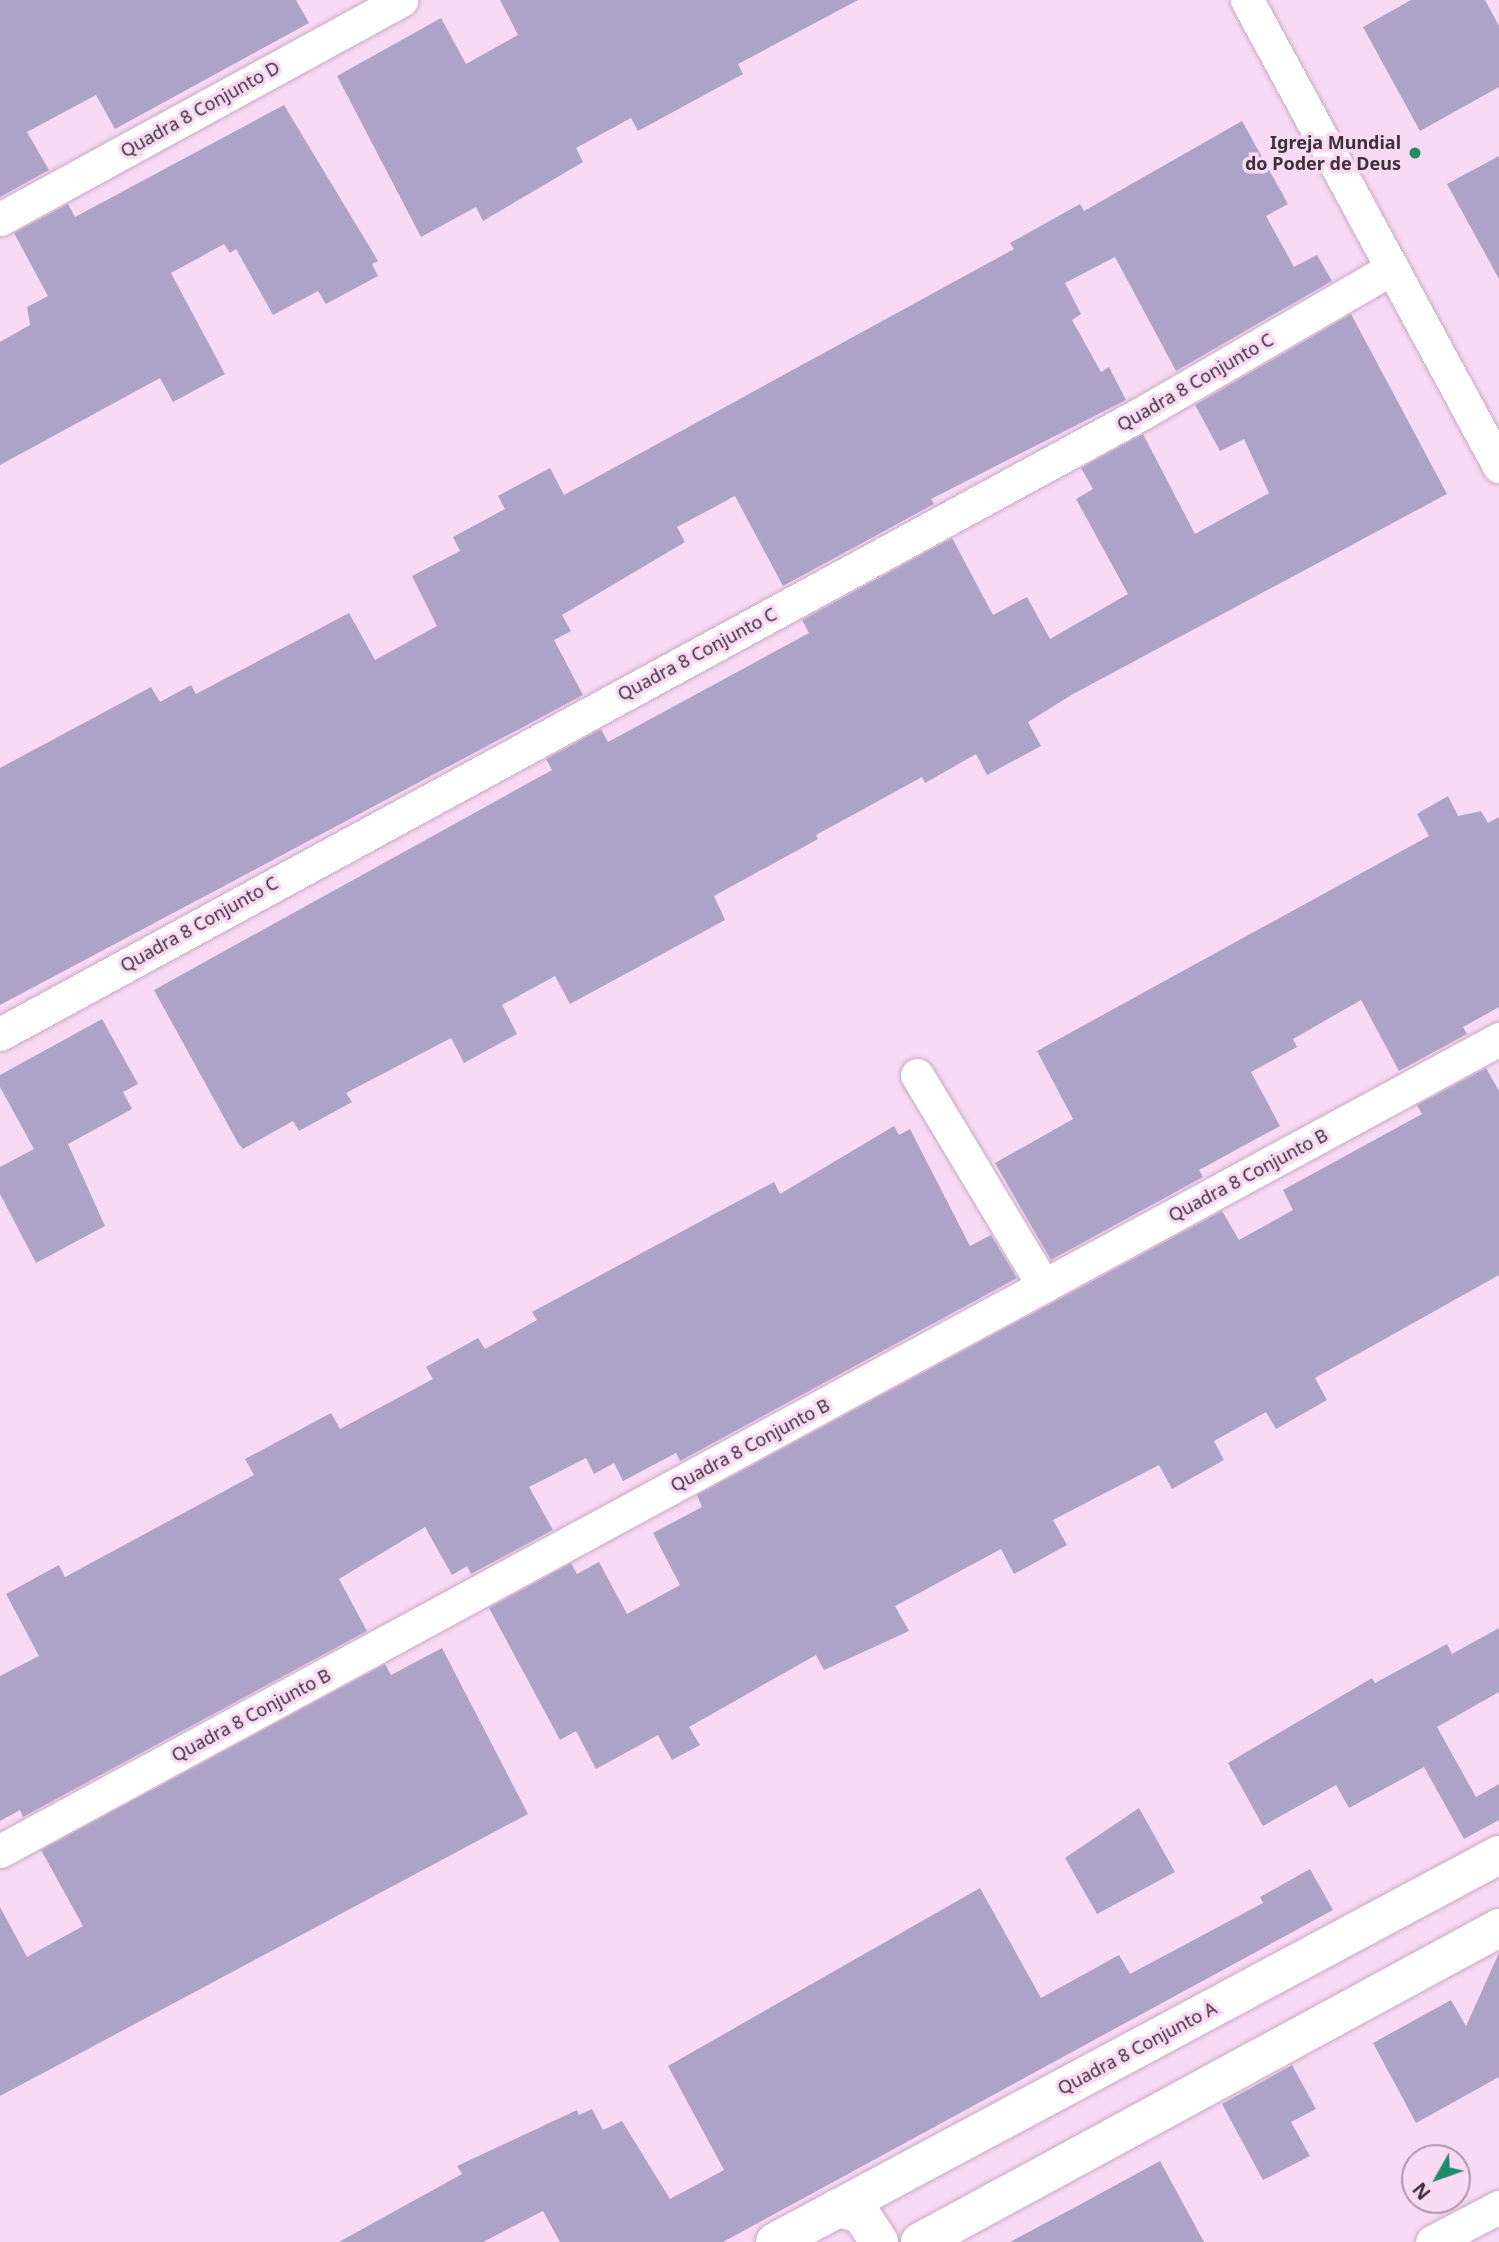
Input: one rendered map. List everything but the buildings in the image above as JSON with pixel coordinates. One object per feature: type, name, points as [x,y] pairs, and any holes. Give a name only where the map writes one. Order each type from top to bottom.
[{"type":"street","name":"Quadra 8 Conjunto D","points":[[0,219],[401,0]]},
{"type":"street","points":[[1247,0],[1499,466]]},
{"type":"street","name":"Quadra 8 Conjunto C","points":[[0,1034],[1144,412],[1392,268]]},
{"type":"street","name":"Quadra 8 Conjunto B","points":[[0,1851],[1499,1039]]},
{"type":"street","points":[[917,1075],[1044,1286]]},
{"type":"street","name":"Quadra 8 Conjunto A","points":[[775,2242],[1499,1855]]},
{"type":"street","points":[[920,2242],[1499,1928]]},
{"type":"street","points":[[1432,2242],[1499,2207]]},
{"type":"street","points":[[838,2208],[861,2214],[879,2242]]},
{"type":"place","name":"Igreja Mundial do Poder de Deus","points":[[1415,153]]}]
